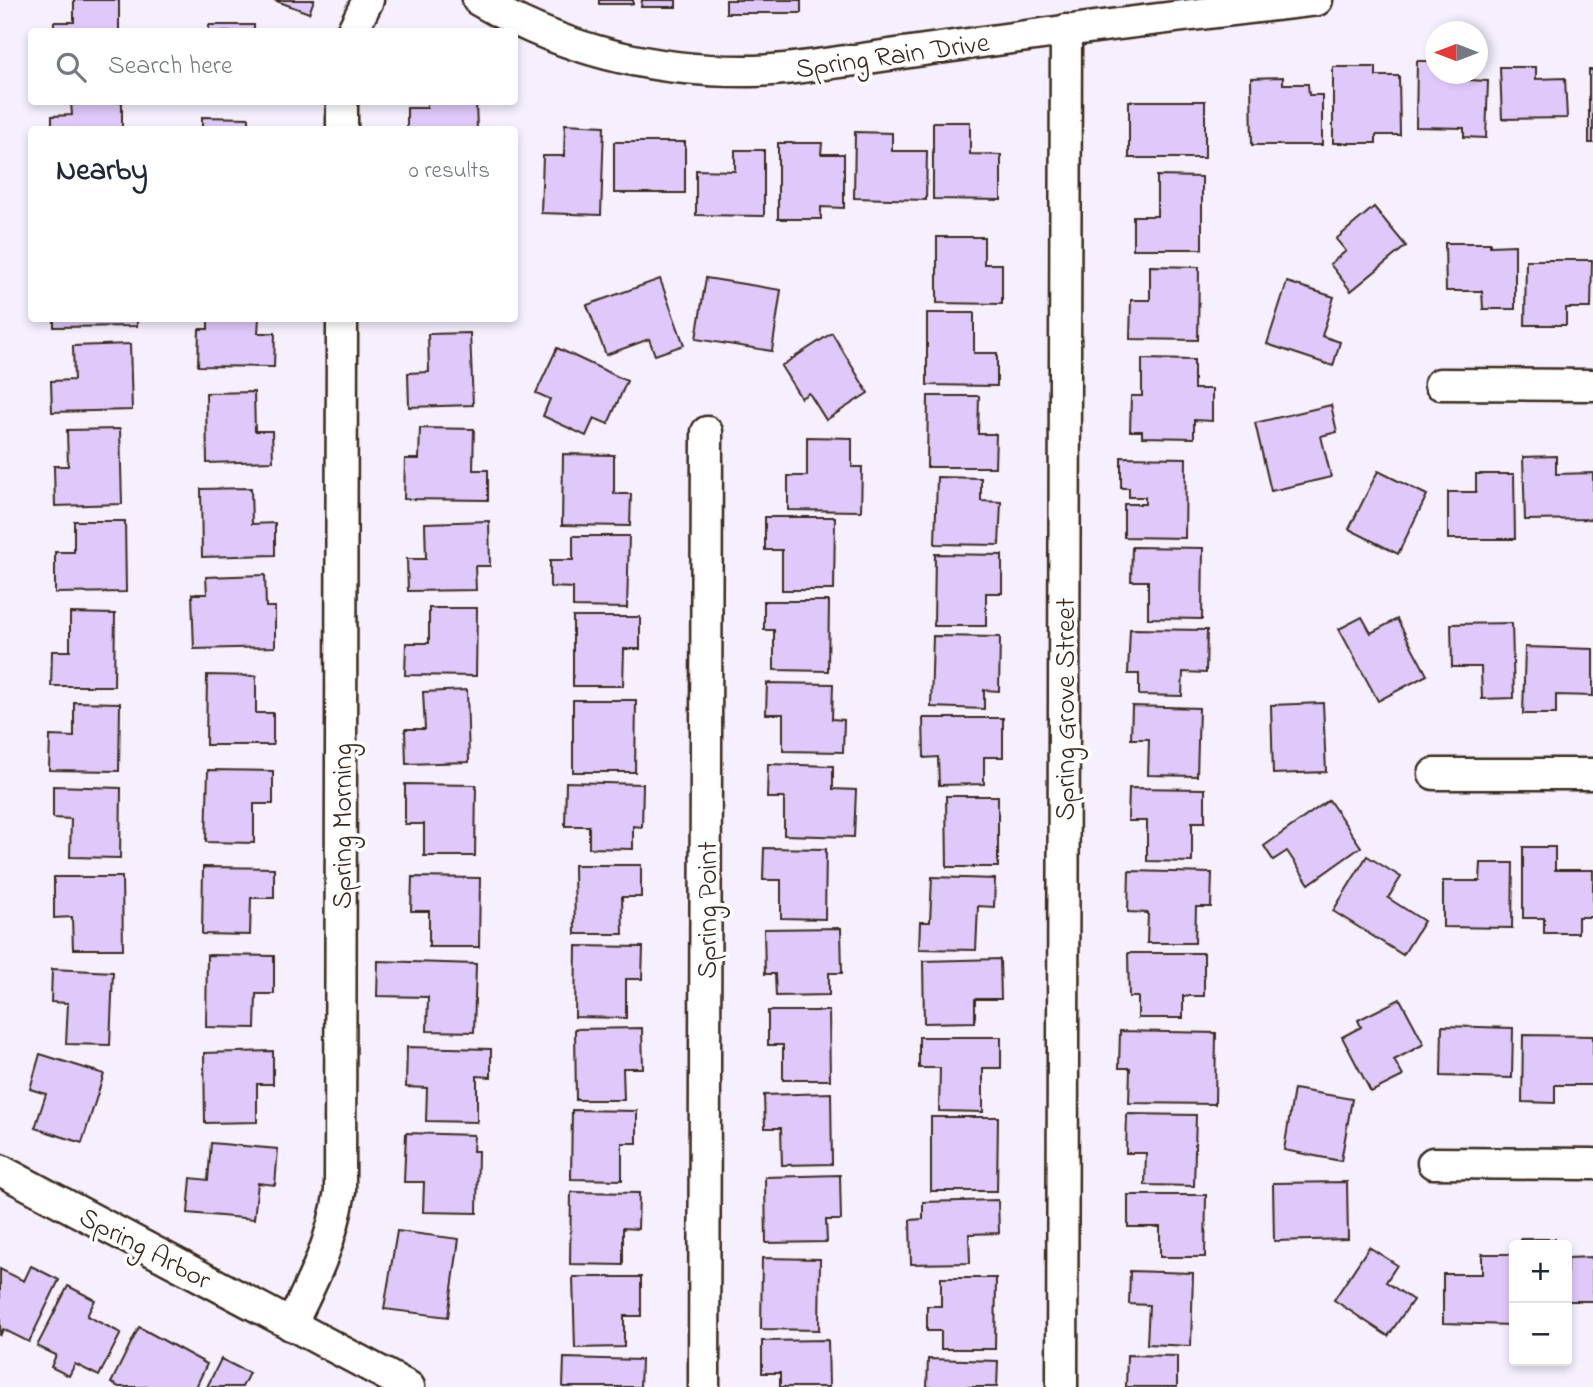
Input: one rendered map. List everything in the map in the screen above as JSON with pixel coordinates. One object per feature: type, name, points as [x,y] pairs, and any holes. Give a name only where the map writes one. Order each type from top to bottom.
[{"type":"street","points":[[354,28],[368,0]]},
{"type":"street","name":"Spring Rain Drive","points":[[478,0],[546,34],[596,52],[648,64],[703,70],[753,71],[1317,0]]},
{"type":"street","name":"Spring Grove Street","points":[[1062,1387],[1066,30]]},
{"type":"street","points":[[342,105],[342,126]]},
{"type":"street","name":"Spring Morning","points":[[291,1325],[318,1272],[328,1245],[340,1191],[342,322]]},
{"type":"street","points":[[1440,384],[1593,385]]},
{"type":"street","name":"Spring Point","points":[[704,1387],[707,432]]},
{"type":"street","points":[[1434,774],[1593,775]]},
{"type":"street","points":[[1433,1163],[1593,1164]]},
{"type":"street","name":"Spring Arbor","points":[[0,1170],[409,1387]]},
{"type":"building","points":[[74,0],[119,0],[119,28],[54,28],[54,22],[74,22]]},
{"type":"building","points":[[274,0],[314,0],[309,13]]},
{"type":"building","points":[[599,0],[633,0],[633,4],[599,4]]},
{"type":"building","points":[[642,0],[676,0],[676,7],[641,7]]},
{"type":"building","points":[[726,0],[801,0],[801,13],[726,13]]},
{"type":"building","points":[[209,25],[254,25],[254,28],[209,28]]},
{"type":"building","points":[[1417,61],[1425,61],[1425,84],[1488,84],[1486,138],[1464,137],[1464,128],[1416,127]]},
{"type":"building","points":[[1333,67],[1376,67],[1376,76],[1399,76],[1400,135],[1376,135],[1376,143],[1333,143]]},
{"type":"building","points":[[1500,67],[1536,67],[1536,79],[1565,78],[1567,118],[1502,119]]},
{"type":"building","points":[[1589,70],[1593,70],[1593,143],[1589,143]]},
{"type":"building","points":[[1283,77],[1283,84],[1308,84],[1309,95],[1322,95],[1322,145],[1252,145],[1251,78]]},
{"type":"building","points":[[1129,101],[1205,101],[1205,158],[1129,158]]},
{"type":"building","points":[[71,105],[122,105],[122,126],[52,126],[52,116],[72,115]]},
{"type":"building","points":[[427,105],[476,105],[477,126],[407,126],[407,108],[427,108]]},
{"type":"building","points":[[202,117],[249,118],[249,126],[202,126]]},
{"type":"building","points":[[933,122],[970,122],[970,154],[1001,155],[1001,200],[933,199]]},
{"type":"building","points":[[565,124],[604,126],[601,215],[541,213],[543,156],[564,156]]},
{"type":"building","points":[[855,132],[892,133],[892,151],[927,151],[926,200],[854,198]]},
{"type":"building","points":[[614,142],[685,142],[685,193],[614,193]]},
{"type":"building","points":[[778,143],[822,143],[821,154],[844,154],[844,208],[821,207],[821,219],[778,219]]},
{"type":"building","points":[[735,150],[764,150],[764,216],[696,215],[696,170],[735,171]]},
{"type":"building","points":[[1157,176],[1202,177],[1202,249],[1133,249],[1133,216],[1157,216]]},
{"type":"building","points":[[1374,207],[1406,246],[1351,291],[1330,264],[1346,251],[1336,239]]},
{"type":"building","points":[[937,237],[984,237],[984,264],[1002,264],[1002,304],[937,303]]},
{"type":"building","points":[[1445,243],[1515,245],[1515,309],[1483,309],[1482,291],[1446,291]]},
{"type":"building","points":[[1526,260],[1592,260],[1591,308],[1566,308],[1566,325],[1525,325]]},
{"type":"building","points":[[1150,266],[1199,267],[1198,340],[1130,339],[1131,300],[1150,300]]},
{"type":"building","points":[[706,278],[781,290],[772,351],[696,339]]},
{"type":"building","points":[[660,279],[684,345],[655,355],[649,339],[606,355],[587,305]]},
{"type":"building","points":[[1287,282],[1334,297],[1322,336],[1340,342],[1333,366],[1267,344]]},
{"type":"building","points":[[927,313],[974,313],[974,353],[997,353],[997,386],[927,385]]},
{"type":"building","points":[[54,322],[137,322],[137,326],[54,327]]},
{"type":"building","points":[[208,322],[259,322],[258,333],[275,333],[274,367],[198,366],[199,329],[208,329]]},
{"type":"building","points":[[470,333],[473,405],[409,407],[408,373],[429,372],[428,334]]},
{"type":"building","points":[[832,333],[868,393],[826,420],[809,393],[801,398],[781,366]]},
{"type":"building","points":[[130,344],[132,410],[52,412],[51,381],[74,380],[73,346]]},
{"type":"building","points":[[557,348],[627,381],[608,424],[594,418],[586,436],[543,416],[550,399],[536,393]]},
{"type":"building","points":[[1142,359],[1194,360],[1194,389],[1212,389],[1212,421],[1194,420],[1194,438],[1142,437],[1142,431],[1130,431],[1131,396],[1142,396]]},
{"type":"building","points":[[254,392],[255,431],[272,431],[273,461],[207,463],[206,393]]},
{"type":"building","points":[[928,396],[979,396],[978,434],[996,434],[995,467],[927,467]]},
{"type":"building","points":[[1331,405],[1337,432],[1321,436],[1331,477],[1271,491],[1255,423]]},
{"type":"building","points":[[420,428],[474,429],[473,470],[488,470],[488,500],[404,499],[405,459],[419,459]]},
{"type":"building","points":[[120,429],[122,504],[55,506],[54,466],[68,466],[67,430]]},
{"type":"building","points":[[807,437],[852,438],[852,467],[862,467],[861,511],[788,510],[788,476],[807,476]]},
{"type":"building","points":[[563,454],[614,455],[614,494],[631,494],[630,526],[562,525]]},
{"type":"building","points":[[1556,456],[1556,474],[1593,473],[1593,519],[1525,520],[1523,457]]},
{"type":"building","points":[[1121,457],[1186,458],[1185,538],[1124,537],[1124,504],[1145,504],[1145,497],[1129,497],[1129,488],[1121,488]]},
{"type":"building","points":[[1378,471],[1427,495],[1398,554],[1349,529]]},
{"type":"building","points":[[1476,474],[1514,474],[1515,539],[1448,539],[1448,492],[1476,492]]},
{"type":"building","points":[[937,477],[981,478],[981,501],[1001,502],[999,545],[935,544]]},
{"type":"building","points":[[251,488],[252,524],[275,523],[275,555],[202,557],[201,489]]},
{"type":"building","points":[[765,517],[835,517],[834,590],[782,590],[782,550],[765,550]]},
{"type":"building","points":[[74,521],[125,521],[126,592],[55,593],[55,552],[74,552]]},
{"type":"building","points":[[489,521],[490,566],[475,566],[476,590],[408,591],[407,559],[426,559],[425,523]]},
{"type":"building","points":[[573,536],[629,536],[627,608],[573,607],[573,588],[550,587],[550,560],[573,560]]},
{"type":"building","points":[[1132,547],[1203,548],[1202,619],[1148,618],[1148,581],[1131,581]]},
{"type":"building","points":[[935,554],[1002,555],[1002,593],[986,593],[986,626],[934,626]]},
{"type":"building","points":[[265,575],[266,607],[275,607],[275,647],[194,649],[192,594],[207,594],[206,577]]},
{"type":"building","points":[[764,601],[829,601],[828,671],[774,670],[774,630],[764,630]]},
{"type":"building","points":[[429,608],[477,608],[476,676],[405,675],[406,643],[429,643]]},
{"type":"building","points":[[70,613],[115,614],[114,686],[51,686],[52,651],[70,651]]},
{"type":"building","points":[[573,617],[640,617],[640,649],[624,649],[623,686],[573,686]]},
{"type":"building","points":[[1362,617],[1371,633],[1397,619],[1427,675],[1378,701],[1339,629]]},
{"type":"building","points":[[1512,623],[1514,698],[1482,699],[1481,667],[1452,667],[1451,624]]},
{"type":"building","points":[[1130,629],[1207,630],[1206,673],[1183,672],[1182,696],[1139,695],[1139,674],[1128,674]]},
{"type":"building","points":[[933,636],[1000,637],[999,691],[984,690],[984,709],[931,707]]},
{"type":"building","points":[[1525,647],[1593,649],[1593,696],[1556,695],[1556,714],[1523,714]]},
{"type":"building","points":[[207,675],[256,676],[256,713],[273,713],[273,745],[206,745]]},
{"type":"building","points":[[767,683],[833,684],[832,719],[844,720],[843,752],[783,751],[783,714],[766,714]]},
{"type":"building","points":[[467,690],[469,762],[406,764],[405,729],[425,729],[423,692]]},
{"type":"building","points":[[573,700],[636,700],[635,772],[573,772]]},
{"type":"building","points":[[74,702],[120,703],[119,771],[49,770],[50,736],[74,737]]},
{"type":"building","points":[[1323,703],[1326,772],[1273,774],[1271,705]]},
{"type":"building","points":[[1132,706],[1199,708],[1197,776],[1148,775],[1149,739],[1131,739]]},
{"type":"building","points":[[923,718],[1003,718],[1003,757],[984,757],[984,784],[939,785],[938,757],[924,758]]},
{"type":"building","points":[[768,764],[833,766],[833,789],[856,790],[854,837],[784,835],[784,798],[767,798]]},
{"type":"building","points":[[208,770],[273,771],[273,804],[254,804],[254,843],[206,842]]},
{"type":"building","points":[[566,782],[643,784],[642,827],[633,826],[633,849],[589,848],[589,826],[565,826]]},
{"type":"building","points":[[405,784],[476,785],[475,856],[424,856],[424,824],[405,824]]},
{"type":"building","points":[[53,786],[121,788],[120,858],[70,857],[71,819],[53,818]]},
{"type":"building","points":[[1129,788],[1205,789],[1205,822],[1192,822],[1192,862],[1147,861],[1147,821],[1128,821]]},
{"type":"building","points":[[946,796],[998,796],[998,867],[947,867]]},
{"type":"building","points":[[1329,800],[1361,847],[1309,884],[1287,851],[1273,860],[1264,846]]},
{"type":"building","points":[[1523,847],[1555,847],[1555,870],[1593,870],[1593,917],[1578,917],[1578,933],[1544,933],[1544,918],[1523,918]]},
{"type":"building","points":[[764,848],[826,849],[825,919],[781,918],[781,880],[763,880]]},
{"type":"building","points":[[1367,856],[1401,877],[1388,898],[1424,921],[1403,955],[1333,911]]},
{"type":"building","points":[[1481,863],[1513,863],[1512,928],[1443,927],[1443,881],[1480,881]]},
{"type":"building","points":[[574,865],[641,865],[641,897],[622,897],[623,934],[575,934]]},
{"type":"building","points":[[203,867],[274,868],[274,898],[251,898],[250,935],[202,934]]},
{"type":"building","points":[[1129,871],[1212,873],[1211,907],[1196,907],[1195,943],[1147,943],[1148,913],[1128,912]]},
{"type":"building","points":[[54,877],[122,877],[123,949],[73,949],[72,917],[54,918]]},
{"type":"building","points":[[412,877],[480,878],[479,947],[429,947],[429,911],[411,911]]},
{"type":"building","points":[[932,877],[995,879],[994,907],[978,906],[976,950],[919,949],[920,922],[930,922]]},
{"type":"building","points":[[841,928],[842,973],[829,973],[829,995],[776,996],[775,974],[765,974],[764,929]]},
{"type":"building","points":[[576,946],[643,947],[642,979],[626,979],[626,1018],[575,1017]]},
{"type":"building","points":[[1128,953],[1204,953],[1204,996],[1183,996],[1183,1018],[1138,1018],[1138,997],[1129,997]]},
{"type":"building","points":[[207,955],[274,956],[274,994],[256,994],[255,1028],[206,1027]]},
{"type":"building","points":[[1000,959],[1001,999],[975,999],[975,1022],[924,1023],[923,961]]},
{"type":"building","points":[[378,961],[476,964],[474,1032],[427,1031],[428,997],[377,996]]},
{"type":"building","points":[[52,969],[113,972],[110,1045],[66,1044],[68,1003],[51,1002]]},
{"type":"building","points":[[1400,999],[1424,1044],[1394,1060],[1403,1076],[1371,1092],[1342,1037],[1361,1027],[1358,1020]]},
{"type":"building","points":[[768,1011],[829,1011],[830,1080],[783,1080],[783,1045],[768,1045]]},
{"type":"building","points":[[1442,1026],[1513,1028],[1512,1078],[1441,1076]]},
{"type":"building","points":[[642,1028],[643,1068],[623,1068],[624,1100],[576,1100],[575,1029]]},
{"type":"building","points":[[1120,1031],[1216,1033],[1215,1104],[1129,1103],[1130,1068],[1119,1068]]},
{"type":"building","points":[[1523,1035],[1593,1036],[1593,1085],[1555,1085],[1555,1103],[1522,1102]]},
{"type":"building","points":[[919,1037],[1001,1037],[1001,1068],[983,1068],[983,1112],[939,1111],[940,1068],[919,1068]]},
{"type":"building","points":[[407,1047],[491,1049],[491,1077],[477,1076],[477,1122],[426,1121],[427,1088],[406,1087]]},
{"type":"building","points":[[273,1051],[273,1084],[257,1084],[257,1122],[205,1123],[204,1053]]},
{"type":"building","points":[[40,1054],[104,1074],[82,1143],[35,1128],[46,1094],[30,1089]]},
{"type":"building","points":[[1294,1089],[1352,1099],[1341,1161],[1284,1150]]},
{"type":"building","points":[[831,1093],[832,1164],[782,1165],[781,1128],[765,1128],[764,1095]]},
{"type":"building","points":[[572,1110],[637,1111],[637,1143],[622,1143],[622,1180],[571,1179]]},
{"type":"building","points":[[1127,1114],[1196,1115],[1194,1186],[1145,1185],[1146,1153],[1126,1153]]},
{"type":"building","points":[[931,1117],[998,1117],[997,1191],[931,1191]]},
{"type":"building","points":[[406,1133],[474,1135],[473,1151],[478,1151],[477,1213],[423,1212],[424,1182],[404,1182]]},
{"type":"building","points":[[211,1143],[278,1149],[275,1185],[258,1183],[254,1219],[188,1213],[191,1178],[208,1180]]},
{"type":"building","points":[[840,1175],[841,1220],[826,1220],[827,1242],[766,1243],[765,1177]]},
{"type":"building","points":[[1347,1182],[1348,1239],[1274,1241],[1273,1183]]},
{"type":"building","points":[[571,1192],[639,1193],[638,1229],[623,1228],[623,1265],[570,1264]]},
{"type":"building","points":[[1128,1195],[1206,1195],[1205,1257],[1160,1257],[1160,1227],[1128,1227]]},
{"type":"building","points":[[998,1200],[999,1233],[969,1234],[970,1263],[911,1264],[910,1220],[923,1219],[923,1202]]},
{"type":"building","points":[[397,1231],[459,1239],[448,1317],[384,1309]]},
{"type":"building","points":[[1521,1239],[1555,1239],[1555,1240]]},
{"type":"building","points":[[1369,1247],[1397,1265],[1386,1282],[1413,1300],[1388,1336],[1334,1300]]},
{"type":"building","points":[[1482,1254],[1509,1254],[1509,1325],[1443,1323],[1443,1274],[1482,1274]]},
{"type":"building","points":[[1592,1257],[1593,1301],[1572,1301],[1572,1258]]},
{"type":"building","points":[[762,1258],[820,1259],[819,1330],[761,1329]]},
{"type":"building","points":[[31,1266],[59,1280],[29,1342],[3,1329],[0,1336],[0,1269],[24,1281]]},
{"type":"building","points":[[1130,1271],[1193,1273],[1191,1346],[1147,1344],[1149,1305],[1129,1304]]},
{"type":"building","points":[[573,1277],[641,1277],[641,1316],[624,1316],[624,1347],[575,1348]]},
{"type":"building","points":[[941,1278],[996,1278],[995,1349],[941,1349],[941,1331],[927,1331],[927,1306],[941,1306]]},
{"type":"building","points":[[68,1286],[95,1300],[87,1316],[121,1333],[99,1376],[75,1364],[69,1376],[51,1367],[56,1355],[37,1346]]},
{"type":"building","points":[[139,1327],[207,1364],[196,1387],[119,1387],[111,1383]]},
{"type":"building","points":[[828,1340],[829,1387],[780,1387],[780,1373],[762,1373],[762,1341]]},
{"type":"building","points":[[1127,1355],[1177,1356],[1177,1387],[1126,1387]]},
{"type":"building","points":[[564,1358],[641,1360],[640,1387],[563,1387]]},
{"type":"building","points":[[221,1359],[249,1373],[242,1387],[207,1387]]},
{"type":"building","points":[[928,1359],[998,1361],[997,1387],[927,1387]]}]
